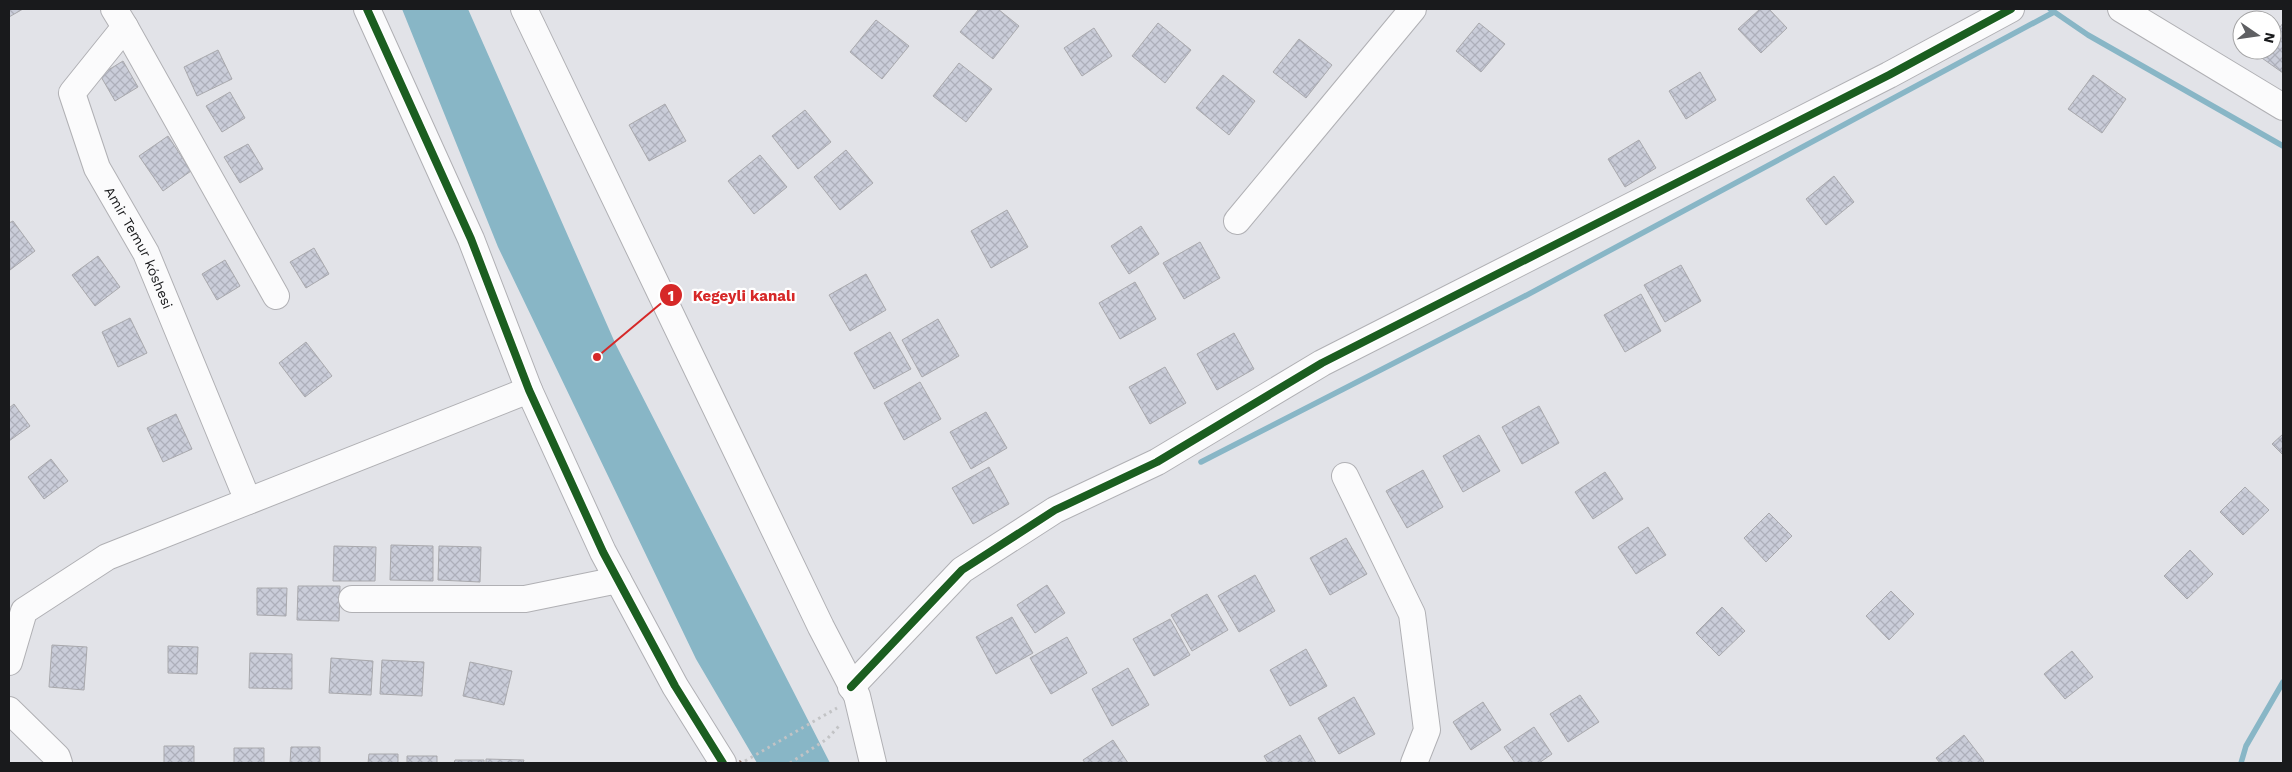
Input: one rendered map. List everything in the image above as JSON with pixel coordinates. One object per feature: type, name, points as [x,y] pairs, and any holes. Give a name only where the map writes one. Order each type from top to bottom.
[{"type":"street","points":[[367,9],[471,238],[528,390],[618,580],[675,686],[732,763]]},
{"type":"street","points":[[524,9],[845,697],[859,703],[873,763]]},
{"type":"street","points":[[1237,221],[1413,9]]},
{"type":"street","points":[[845,697],[962,570],[1055,510],[1157,462],[1322,364],[1880,79],[2010,9]]},
{"type":"street","points":[[2121,9],[2283,108]]},
{"type":"street","points":[[120,18],[276,296]]},
{"type":"street","name":"Amir Temur kóshesi","points":[[120,18],[72,93],[97,168],[146,253],[248,501]]},
{"type":"street","points":[[9,662],[24,611],[107,557],[528,390]]},
{"type":"street","points":[[1345,476],[1412,614],[1427,730],[1414,763]]},
{"type":"street","points":[[352,599],[525,599],[618,580]]},
{"type":"street","points":[[9,710],[57,757],[59,763]]},
{"type":"path","points":[[840,713],[845,697]]},
{"type":"path","points":[[732,763],[815,720]]},
{"type":"path","points":[[790,763],[827,739],[839,726],[839,720]]},
{"type":"water","points":[[402,9],[468,9],[616,345],[830,763],[757,763],[696,659],[498,247]]},
{"type":"building","points":[[9,9],[23,9],[9,17]]},
{"type":"building","points":[[979,9],[998,9],[1019,26],[993,59],[960,32]]},
{"type":"building","points":[[1760,9],[1769,9],[1787,28],[1761,53],[1738,29]]},
{"type":"building","points":[[876,20],[909,46],[882,79],[850,52]]},
{"type":"building","points":[[1158,23],[1191,50],[1165,83],[1132,56]]},
{"type":"building","points":[[1479,23],[1505,44],[1481,72],[1456,51]]},
{"type":"building","points":[[2283,23],[2283,73],[2265,60],[2282,60]]},
{"type":"building","points":[[1094,28],[1112,56],[1082,76],[1064,48]]},
{"type":"building","points":[[1299,39],[1332,65],[1306,98],[1273,72]]},
{"type":"building","points":[[218,50],[232,79],[197,96],[184,67]]},
{"type":"building","points":[[123,61],[138,87],[115,101],[100,75]]},
{"type":"building","points":[[959,63],[992,89],[966,122],[933,96]]},
{"type":"building","points":[[1700,72],[1716,100],[1686,119],[1669,91]]},
{"type":"building","points":[[1223,75],[1255,101],[1229,135],[1196,108]]},
{"type":"building","points":[[2093,75],[2126,99],[2102,133],[2068,109]]},
{"type":"building","points":[[230,92],[245,118],[222,132],[206,106]]},
{"type":"building","points":[[665,104],[686,141],[649,161],[629,125]]},
{"type":"building","points":[[805,110],[831,142],[798,169],[772,136]]},
{"type":"building","points":[[168,136],[191,171],[163,191],[139,156]]},
{"type":"building","points":[[1639,140],[1656,168],[1625,187],[1608,159]]},
{"type":"building","points":[[248,144],[263,169],[240,183],[224,157]]},
{"type":"building","points":[[846,150],[873,183],[840,210],[814,177]]},
{"type":"building","points":[[760,155],[787,187],[754,214],[728,181]]},
{"type":"building","points":[[1834,176],[1854,202],[1826,225],[1806,199]]},
{"type":"building","points":[[1007,210],[1028,247],[991,268],[971,231]]},
{"type":"building","points":[[13,221],[35,251],[10,270],[9,223]]},
{"type":"building","points":[[1141,226],[1159,254],[1129,274],[1111,246]]},
{"type":"building","points":[[1200,242],[1220,278],[1184,299],[1163,263]]},
{"type":"building","points":[[314,248],[329,274],[306,288],[290,262]]},
{"type":"building","points":[[98,256],[120,287],[95,306],[72,275]]},
{"type":"building","points":[[225,260],[240,286],[217,300],[202,274]]},
{"type":"building","points":[[1681,265],[1701,301],[1665,322],[1644,285]]},
{"type":"building","points":[[866,274],[886,310],[850,331],[829,295]]},
{"type":"building","points":[[1135,282],[1156,319],[1120,339],[1099,303]]},
{"type":"building","points":[[1641,294],[1661,331],[1625,352],[1604,315]]},
{"type":"building","points":[[130,318],[147,353],[118,367],[102,332]]},
{"type":"building","points":[[938,319],[959,356],[922,377],[902,340]]},
{"type":"building","points":[[890,332],[911,369],[874,389],[854,353]]},
{"type":"building","points":[[1234,333],[1254,369],[1217,390],[1197,354]]},
{"type":"building","points":[[306,342],[332,376],[305,397],[279,363]]},
{"type":"building","points":[[1165,367],[1186,403],[1150,424],[1129,387]]},
{"type":"building","points":[[920,382],[941,419],[904,440],[884,403]]},
{"type":"building","points":[[14,404],[30,426],[9,441],[9,408]]},
{"type":"building","points":[[1539,406],[1559,443],[1522,464],[1502,427]]},
{"type":"building","points":[[986,412],[1007,448],[971,469],[950,432]]},
{"type":"building","points":[[176,414],[192,449],[163,462],[147,428]]},
{"type":"building","points":[[2283,434],[2283,455],[2272,444]]},
{"type":"building","points":[[1479,435],[1500,471],[1463,492],[1443,456]]},
{"type":"building","points":[[51,459],[68,481],[44,499],[28,477]]},
{"type":"building","points":[[989,467],[1009,504],[973,524],[952,488]]},
{"type":"building","points":[[1423,470],[1443,507],[1407,528],[1386,491]]},
{"type":"building","points":[[1605,472],[1623,499],[1593,519],[1575,492]]},
{"type":"building","points":[[2245,487],[2269,510],[2243,535],[2220,512]]},
{"type":"building","points":[[1769,513],[1792,536],[1766,562],[1744,538]]},
{"type":"building","points":[[1648,527],[1666,555],[1636,574],[1618,547]]},
{"type":"building","points":[[1346,538],[1367,574],[1330,595],[1310,558]]},
{"type":"building","points":[[391,545],[433,546],[433,581],[390,580]]},
{"type":"building","points":[[334,546],[376,547],[375,581],[333,581]]},
{"type":"building","points":[[439,546],[481,547],[480,582],[438,580]]},
{"type":"building","points":[[2190,550],[2213,574],[2187,599],[2164,576]]},
{"type":"building","points":[[1255,575],[1275,611],[1239,632],[1218,596]]},
{"type":"building","points":[[1047,585],[1065,613],[1035,633],[1017,605]]},
{"type":"building","points":[[298,586],[340,586],[339,621],[297,620]]},
{"type":"building","points":[[257,588],[287,588],[286,616],[257,615]]},
{"type":"building","points":[[1891,591],[1914,614],[1889,640],[1866,616]]},
{"type":"building","points":[[1207,594],[1228,630],[1192,651],[1171,615]]},
{"type":"building","points":[[1722,607],[1745,631],[1719,656],[1696,633]]},
{"type":"building","points":[[1012,617],[1033,653],[996,674],[976,637]]},
{"type":"building","points":[[1170,619],[1190,655],[1154,676],[1133,639]]},
{"type":"building","points":[[1067,637],[1087,673],[1051,694],[1030,658]]},
{"type":"building","points":[[52,645],[87,647],[84,690],[49,687]]},
{"type":"building","points":[[168,646],[198,647],[197,674],[168,673]]},
{"type":"building","points":[[1306,649],[1327,686],[1290,706],[1270,670]]},
{"type":"building","points":[[2072,651],[2093,677],[2065,699],[2044,674]]},
{"type":"building","points":[[250,653],[292,654],[292,689],[249,688]]},
{"type":"building","points":[[331,658],[373,661],[371,695],[329,693]]},
{"type":"building","points":[[382,660],[424,662],[422,696],[380,694]]},
{"type":"building","points":[[470,662],[512,671],[504,705],[463,696]]},
{"type":"building","points":[[1128,668],[1149,705],[1112,726],[1092,689]]},
{"type":"building","points":[[1580,695],[1599,722],[1568,742],[1550,714]]},
{"type":"building","points":[[1354,697],[1375,734],[1339,754],[1318,718]]},
{"type":"building","points":[[1483,702],[1501,730],[1471,750],[1453,722]]},
{"type":"building","points":[[1534,727],[1552,754],[1539,763],[1515,763],[1504,747]]},
{"type":"building","points":[[1300,735],[1316,763],[1268,763],[1264,756]]},
{"type":"building","points":[[1964,735],[1984,761],[1982,763],[1940,763],[1936,758]]},
{"type":"building","points":[[1113,740],[1128,763],[1085,763],[1083,760]]},
{"type":"building","points":[[164,746],[194,746],[194,763],[164,763]]},
{"type":"building","points":[[291,747],[320,747],[320,763],[290,763]]},
{"type":"building","points":[[234,748],[264,748],[264,763],[234,763]]},
{"type":"building","points":[[369,754],[398,754],[398,763],[368,763]]},
{"type":"building","points":[[407,756],[437,756],[437,763],[407,763]]},
{"type":"building","points":[[486,759],[524,760],[523,763],[486,763]]},
{"type":"building","points":[[455,760],[484,760],[484,763],[454,763]]},
{"type":"waterway","points":[[2050,9],[2088,35],[2283,146]]},
{"type":"waterway","points":[[1201,462],[1525,296],[2054,12]]},
{"type":"waterway","points":[[2241,763],[2246,746],[2283,682]]},
{"type":"cycle path","points":[[367,9],[471,239],[529,390],[603,552],[675,686],[723,763]]},
{"type":"cycle path","points":[[851,687],[962,570],[1055,510],[1157,462],[1322,363],[1889,75],[2011,9]]},
{"type":"place","name":"Kegeyli kanalı","points":[[597,357]]}]
